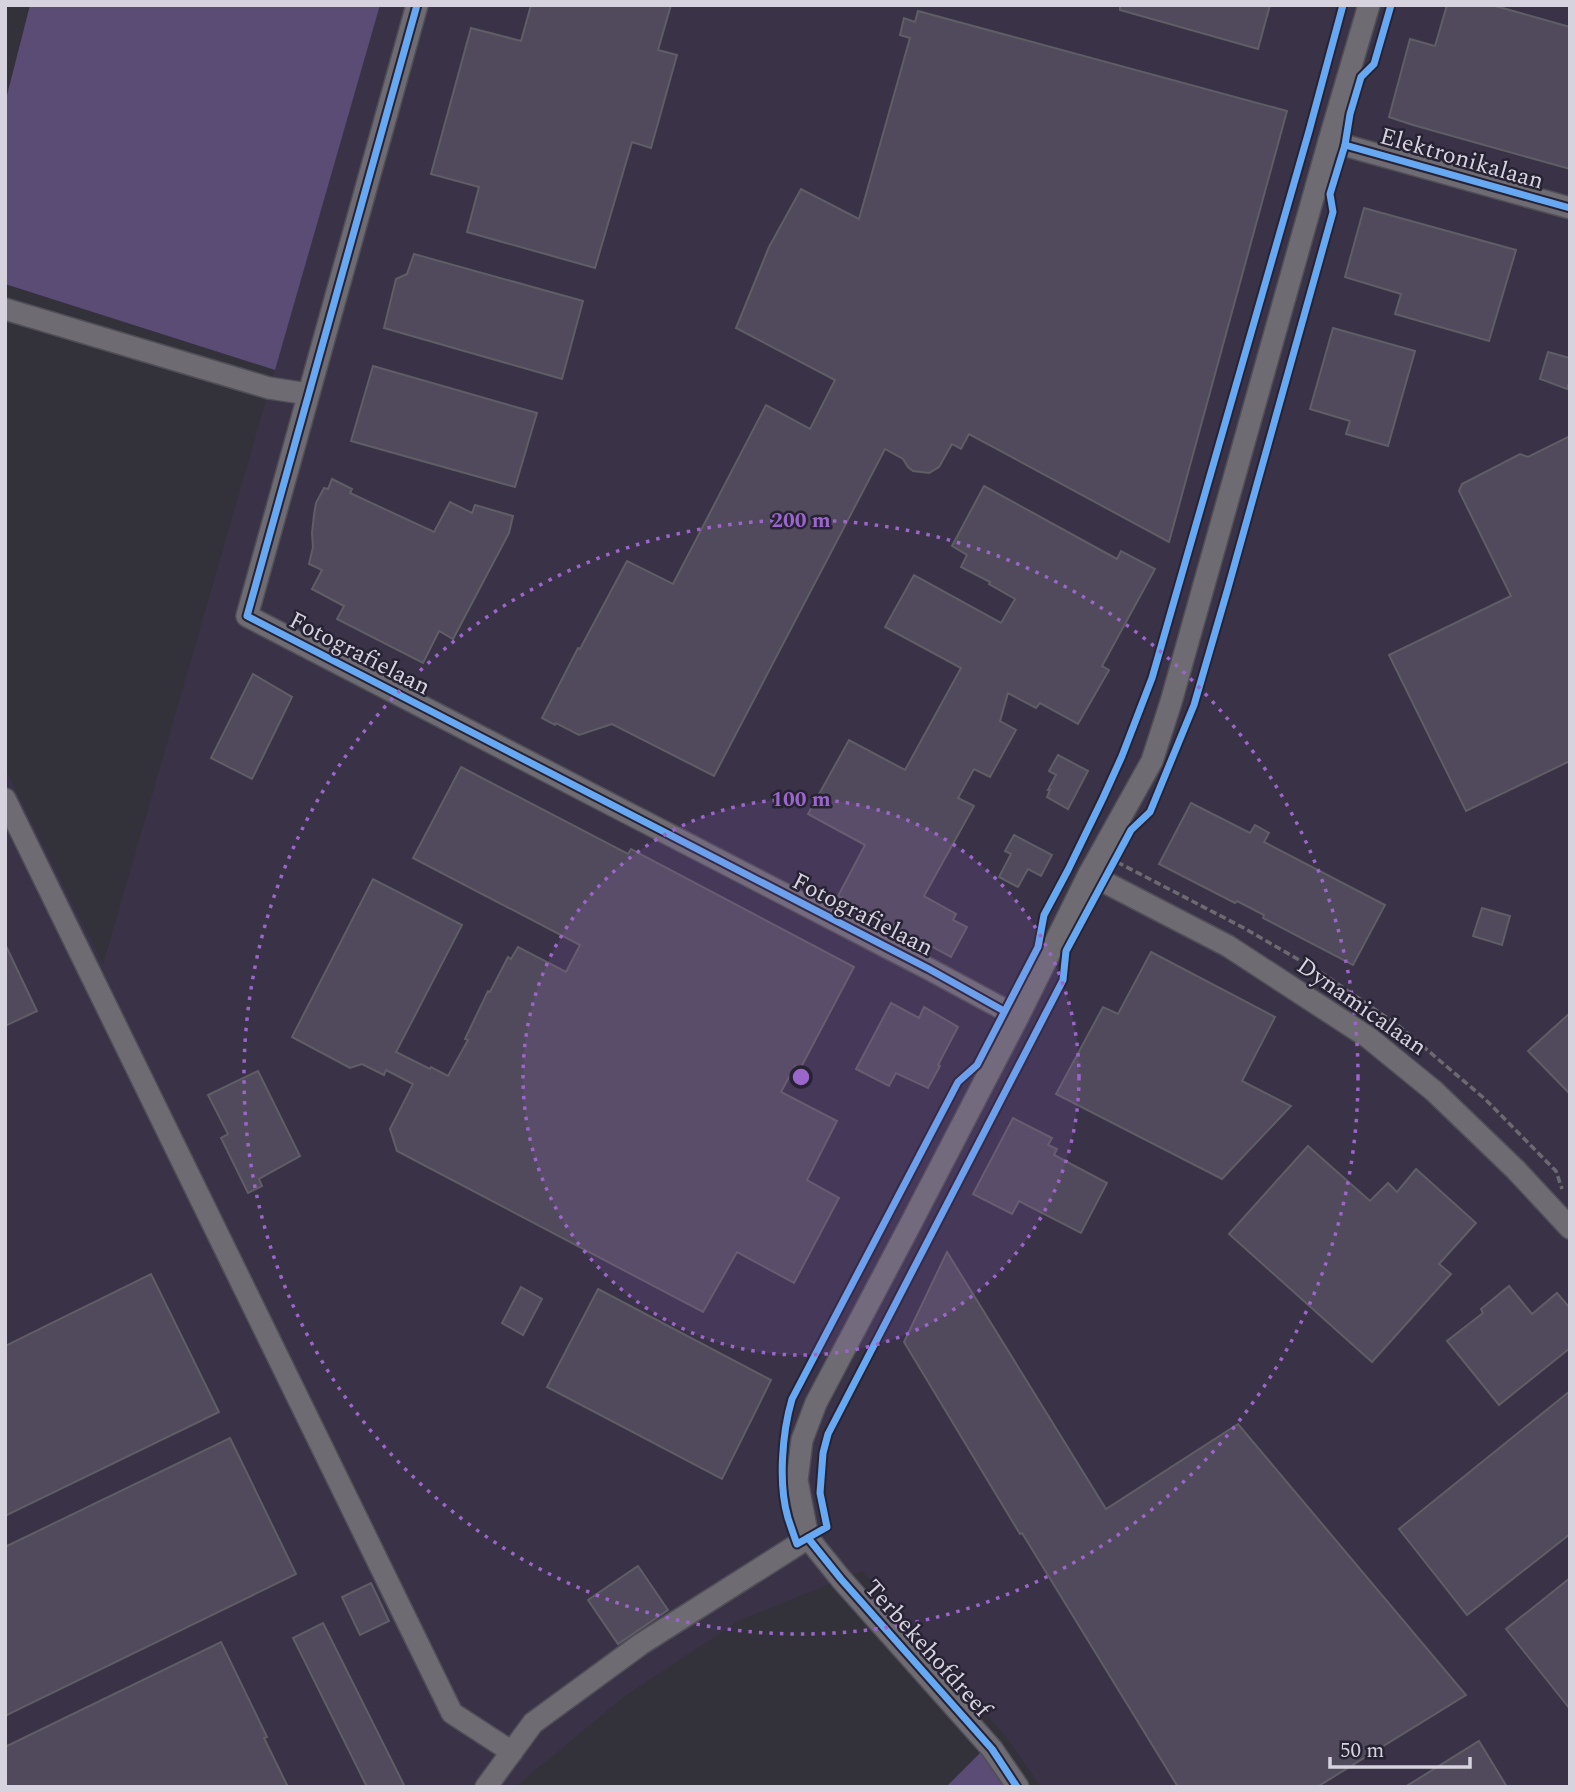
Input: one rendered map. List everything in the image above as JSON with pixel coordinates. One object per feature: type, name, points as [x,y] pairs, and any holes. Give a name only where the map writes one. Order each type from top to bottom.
[{"type":"street","name":"Fotografielaan","points":[[417,5],[247,616],[1018,1017]]},
{"type":"street","name":"Terbekehofdreef","points":[[1018,1787],[992,1749],[808,1538],[797,1480],[802,1440],[816,1403],[1018,1017],[1096,877],[1152,761],[1369,5]]},
{"type":"street","name":"Elektronikalaan","points":[[1329,141],[1570,208]]},
{"type":"street","points":[[5,309],[269,388],[309,394]]},
{"type":"street","points":[[5,800],[452,1713],[512,1752]]},
{"type":"street","name":"Dynamicalaan","points":[[1096,877],[1228,946],[1369,1038],[1434,1091],[1516,1170],[1570,1228]]},
{"type":"street","points":[[486,1787],[533,1723],[641,1644],[808,1538]]},
{"type":"path","points":[[1096,877],[1120,850]]},
{"type":"shaded area","points":[[30,5],[380,5],[275,370],[5,284],[5,103]]},
{"type":"shaded area","points":[[380,5],[1570,5],[1570,1787],[1041,1787],[1007,1738],[862,1571],[740,1620],[625,1696],[515,1787],[5,1787],[5,768],[103,965]]},
{"type":"shaded area","points":[[981,1752],[1018,1787],[946,1787]]},
{"type":"building","points":[[531,5],[671,5],[658,50],[677,55],[651,148],[632,142],[595,268],[467,232],[479,187],[431,174],[471,28],[521,41]]},
{"type":"building","points":[[1120,5],[1270,5],[1258,49],[1120,10]]},
{"type":"building","points":[[1447,5],[1492,5],[1570,27],[1570,169],[1389,117],[1410,39],[1435,46]]},
{"type":"building","points":[[918,11],[1287,111],[1169,542],[969,434],[961,449],[952,444],[939,467],[929,473],[913,471],[903,459],[885,449],[714,776],[612,724],[579,735],[556,723],[555,725],[542,718],[627,561],[673,584],[766,405],[810,429],[835,380],[736,328],[769,247],[801,189],[859,219],[910,38],[900,35],[904,18],[915,22]]},
{"type":"building","points":[[1364,208],[1516,250],[1489,341],[1395,314],[1401,294],[1345,277]]},
{"type":"building","points":[[414,254],[583,301],[562,379],[384,328],[396,279],[407,274]]},
{"type":"building","points":[[1333,328],[1415,351],[1388,446],[1346,434],[1350,421],[1310,409]]},
{"type":"building","points":[[1548,352],[1570,358],[1567,389],[1540,379]]},
{"type":"building","points":[[373,366],[537,413],[515,487],[351,441]]},
{"type":"building","points":[[1570,436],[1570,761],[1466,811],[1389,655],[1511,596],[1459,491],[1462,484],[1520,454],[1528,457]]},
{"type":"building","points":[[332,479],[352,489],[350,493],[434,532],[450,502],[472,513],[475,505],[513,516],[509,533],[453,639],[439,631],[423,663],[337,619],[344,606],[312,589],[322,570],[309,564],[316,503],[324,488],[328,489]]},
{"type":"building","points":[[984,486],[1117,559],[1121,551],[1155,569],[1102,666],[1109,670],[1078,724],[1040,703],[1036,708],[1008,693],[1000,721],[1016,730],[990,777],[974,769],[958,798],[974,806],[924,896],[956,914],[953,920],[967,927],[951,957],[838,896],[865,845],[808,814],[849,740],[905,770],[961,668],[885,627],[914,575],[1001,623],[1015,599],[961,567],[967,555],[952,546]]},
{"type":"building","points":[[253,674],[292,697],[252,779],[211,758]]},
{"type":"building","points":[[1058,755],[1088,771],[1068,809],[1047,797],[1056,775],[1049,771]]},
{"type":"building","points":[[461,767],[628,854],[631,849],[854,967],[800,1069],[795,1066],[781,1092],[837,1121],[807,1180],[839,1198],[794,1283],[737,1252],[703,1312],[397,1151],[390,1129],[413,1084],[386,1070],[384,1075],[362,1064],[350,1068],[292,1037],[373,879],[462,925],[396,1052],[430,1069],[431,1067],[448,1076],[468,1040],[465,1039],[488,991],[490,992],[508,957],[511,959],[518,947],[566,972],[580,945],[413,858]]},
{"type":"building","points":[[1191,803],[1250,833],[1255,825],[1269,833],[1264,842],[1385,905],[1353,965],[1263,918],[1264,915],[1159,864]]},
{"type":"building","points":[[1014,835],[1052,855],[1041,876],[1028,869],[1018,887],[999,877],[1011,854],[1005,851]]},
{"type":"building","points":[[1482,908],[1510,916],[1502,945],[1473,936]]},
{"type":"building","points":[[5,944],[37,1011],[5,1026]]},
{"type":"building","points":[[1151,952],[1275,1017],[1242,1081],[1291,1106],[1222,1179],[1056,1094],[1103,1007],[1118,1014]]},
{"type":"building","points":[[891,1003],[919,1018],[924,1007],[958,1027],[928,1088],[896,1073],[889,1086],[856,1069]]},
{"type":"building","points":[[1570,1013],[1570,1094],[1528,1051]]},
{"type":"building","points":[[258,1071],[300,1156],[259,1179],[262,1186],[248,1193],[221,1138],[228,1134],[208,1095]]},
{"type":"building","points":[[1013,1118],[1052,1138],[1048,1145],[1057,1149],[1054,1155],[1107,1183],[1081,1233],[1019,1201],[1012,1214],[973,1194]]},
{"type":"building","points":[[1308,1146],[1370,1201],[1388,1183],[1397,1192],[1416,1169],[1476,1223],[1439,1264],[1451,1274],[1372,1362],[1229,1234]]},
{"type":"building","points":[[947,1252],[1106,1509],[1238,1424],[1466,1695],[1317,1787],[1178,1787],[904,1342]]},
{"type":"building","points":[[151,1274],[219,1412],[5,1516],[5,1346]]},
{"type":"building","points":[[1509,1286],[1532,1314],[1557,1293],[1570,1308],[1570,1348],[1499,1405],[1447,1341],[1483,1313],[1481,1309]]},
{"type":"building","points":[[521,1287],[542,1299],[523,1335],[502,1323]]},
{"type":"building","points":[[598,1289],[771,1380],[722,1479],[547,1387]]},
{"type":"building","points":[[1570,1391],[1570,1534],[1467,1615],[1399,1529]]},
{"type":"building","points":[[230,1438],[296,1574],[5,1716],[5,1547]]},
{"type":"building","points":[[638,1566],[668,1610],[618,1644],[588,1600]]},
{"type":"building","points":[[1570,1578],[1570,1709],[1506,1629]]},
{"type":"building","points":[[371,1583],[389,1621],[360,1635],[342,1597]]},
{"type":"building","points":[[323,1623],[405,1787],[367,1787],[293,1638]]},
{"type":"building","points":[[221,1642],[288,1787],[5,1787],[5,1747]]},
{"type":"building","points":[[1479,1741],[1507,1787],[1405,1787]]},
{"type":"cycle path","points":[[417,5],[247,616],[929,969],[1004,1011]]},
{"type":"cycle path","points":[[1343,5],[1152,678],[1122,756],[1044,915],[1038,947],[977,1065],[958,1082],[792,1399],[786,1427],[782,1474],[785,1505],[797,1544],[827,1527],[820,1493],[823,1453],[828,1434],[1063,980],[1066,951],[1131,830],[1150,812],[1194,705],[1333,212],[1330,194],[1345,145],[1350,114],[1361,77],[1374,64],[1391,5]]},
{"type":"cycle path","points":[[1345,145],[1570,208]]},
{"type":"cycle path","points":[[808,1538],[992,1749],[1017,1787]]}]
